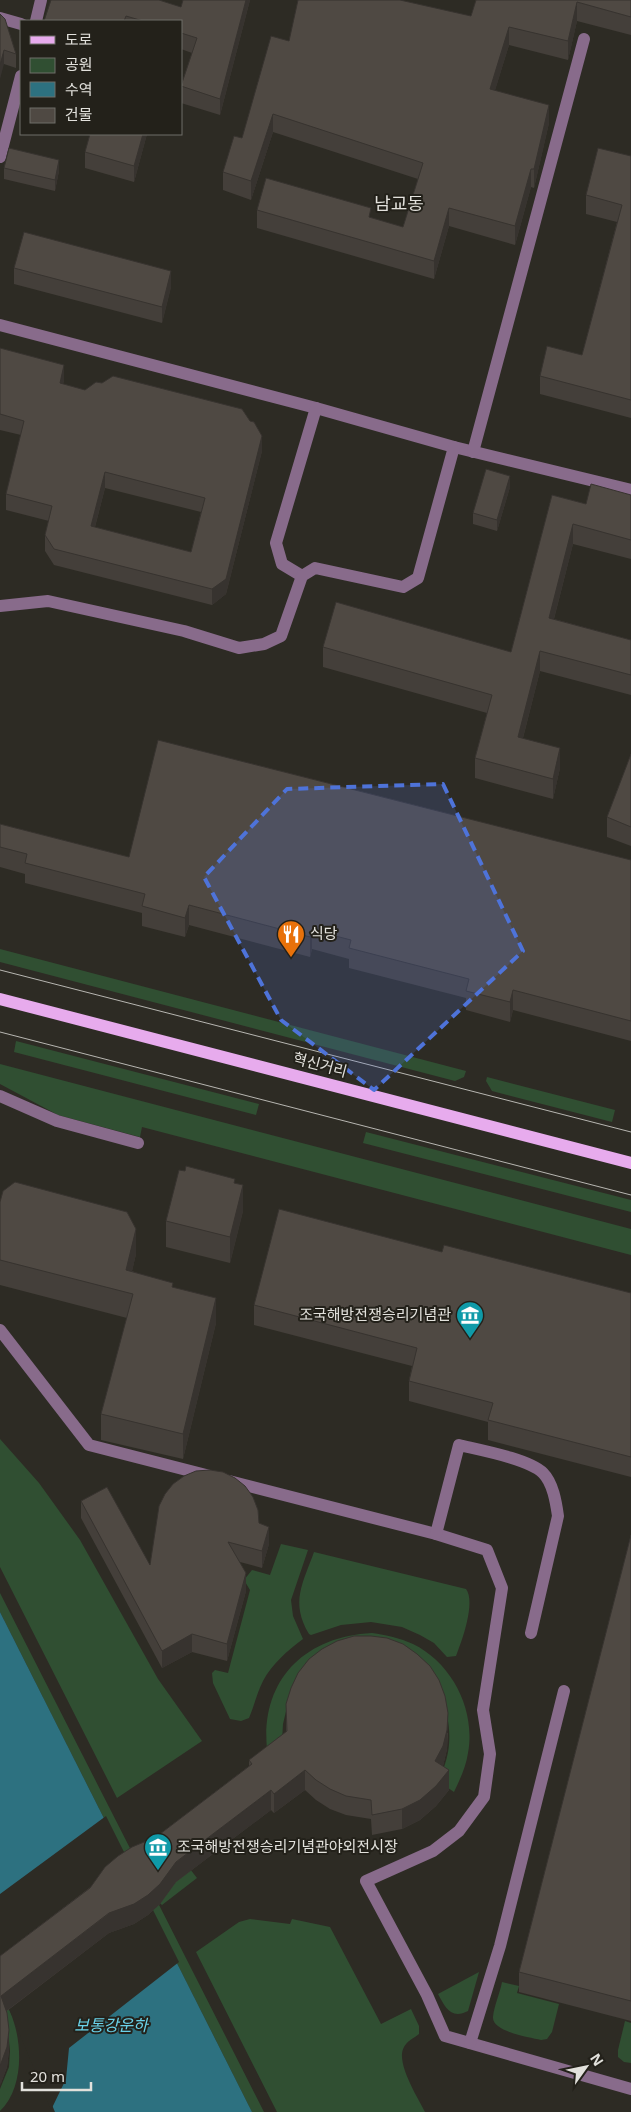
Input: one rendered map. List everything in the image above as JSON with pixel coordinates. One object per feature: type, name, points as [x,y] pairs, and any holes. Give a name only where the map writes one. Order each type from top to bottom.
[{"type":"main road","name":"혁신거리","points":[[1,1000],[631,1163]]},
{"type":"street","points":[[36,20],[41,0]]},
{"type":"street","points":[[0,18],[20,24]]},
{"type":"street","points":[[473,452],[584,39]]},
{"type":"street","points":[[0,158],[20,80]]},
{"type":"street","points":[[0,325],[316,408],[473,452],[631,490]]},
{"type":"street","points":[[302,576],[282,564],[276,543],[316,408]]},
{"type":"street","points":[[0,606],[48,601],[184,631],[239,648],[264,644],[281,636],[302,576],[315,568],[403,587],[418,578],[454,447]]},
{"type":"street","points":[[0,1096],[57,1120],[138,1143]]},
{"type":"street","points":[[0,1330],[89,1445],[436,1534],[487,1550],[502,1588],[483,1710],[490,1754],[484,1797],[459,1831],[433,1851],[366,1881],[427,1995],[445,2036],[631,2090]]},
{"type":"street","points":[[436,1534],[459,1444],[530,1464],[544,1473],[555,1497],[558,1516],[531,1633]]},
{"type":"street","points":[[470,2043],[500,1946],[564,1691]]},
{"type":"highlighted area","points":[[443,784],[523,951],[374,1090],[281,1020],[204,877],[287,789]]},
{"type":"green space","points":[[0,949],[466,1071],[464,1077],[455,1081],[0,962]]},
{"type":"green space","points":[[16,1041],[259,1104],[256,1115],[14,1052]]},
{"type":"green space","points":[[0,1064],[631,1229],[631,1255],[142,1127],[140,1137],[58,1115],[0,1084]]},
{"type":"green space","points":[[487,1077],[615,1110],[612,1122],[492,1091],[486,1081]]},
{"type":"green space","points":[[366,1132],[631,1200],[631,1212],[363,1143]]},
{"type":"green space","points":[[0,1439],[39,1483],[80,1540],[158,1679],[202,1741],[117,1798],[0,1567]]},
{"type":"green space","points":[[281,1544],[308,1550],[291,1600],[293,1616],[303,1639],[280,1658],[271,1669],[263,1681],[249,1718],[241,1721],[230,1719],[213,1683],[212,1673],[215,1670],[228,1673],[250,1590],[244,1580],[252,1570],[270,1575]]},
{"type":"green space","points":[[314,1552],[466,1589],[469,1595],[469,1612],[456,1656],[447,1657],[434,1643],[402,1627],[371,1622],[341,1625],[311,1635],[309,1634],[303,1623],[299,1602],[303,1583]]},
{"type":"green space","points":[[0,1593],[136,1860],[166,1838],[197,1878],[162,1905],[156,1899],[264,2112],[252,2112],[0,1612]]},
{"type":"green space","points":[[372,1633],[403,1640],[427,1652],[450,1676],[458,1690],[468,1720],[470,1737],[466,1763],[454,1792],[438,1781],[445,1765],[448,1749],[447,1715],[287,1707],[282,1741],[269,1763],[266,1736],[269,1712],[276,1690],[287,1672],[303,1656],[322,1645],[345,1637]]},
{"type":"green space","points":[[250,1919],[290,1924],[292,1919],[330,1927],[381,2024],[411,2009],[419,2026],[419,2034],[404,2047],[402,2062],[408,2080],[425,2112],[277,2112],[196,1952],[239,1922]]},
{"type":"green space","points":[[479,1972],[468,2011],[457,2014],[449,2011],[438,1994]]},
{"type":"green space","points":[[502,1982],[519,1986],[517,1993],[559,2004],[552,2032],[547,2039],[541,2040],[512,2033],[494,2022],[493,2017]]},
{"type":"green space","points":[[0,1995],[14,2021],[19,2054],[15,2086],[9,2100],[0,2111],[0,2089],[9,2067],[10,2051]]},
{"type":"green space","points":[[625,2021],[631,2023],[631,2063],[624,2062],[618,2057]]},
{"type":"water","name":"보통강운하","points":[[0,1612],[252,2112],[55,2112],[0,1984]]},
{"type":"pier","points":[[106,1816],[179,1962],[69,2048],[66,2079],[51,2110],[0,1991],[0,1894]]},
{"type":"building","points":[[51,0],[159,0],[181,7],[183,0],[246,0],[220,99],[182,86],[197,38],[182,33],[182,20],[140,20],[126,16],[124,20],[44,20]]},
{"type":"building","points":[[298,0],[400,0],[471,16],[476,0],[631,0],[631,17],[577,2],[568,41],[509,27],[490,89],[549,105],[534,169],[531,169],[515,226],[449,208],[434,261],[257,210],[266,178],[371,208],[369,217],[403,227],[423,163],[273,114],[251,181],[223,172],[234,136],[242,138],[271,36],[289,41]]},
{"type":"building","points":[[0,14],[5,19],[16,54],[4,50],[0,65]]},
{"type":"building","points":[[90,135],[143,135],[134,166],[85,152]]},
{"type":"building","points":[[9,148],[59,160],[55,180],[4,168]]},
{"type":"building","points":[[598,148],[631,156],[631,400],[540,376],[547,346],[582,355],[622,205],[586,195]]},
{"type":"building","points":[[24,232],[171,271],[162,307],[14,268]]},
{"type":"building","points":[[0,348],[64,365],[60,383],[85,390],[96,382],[102,383],[113,376],[242,409],[250,421],[254,422],[262,436],[226,579],[212,589],[54,549],[45,535],[52,506],[6,494],[24,421],[0,414]],"holes":[[[105,472],[205,498],[191,552],[91,526]]]},
{"type":"building","points":[[486,469],[510,476],[497,520],[473,513]]},
{"type":"building","points":[[591,484],[631,495],[631,540],[573,524],[549,618],[631,640],[631,675],[540,651],[518,737],[560,748],[553,779],[475,758],[492,695],[323,647],[336,602],[511,652],[552,495],[586,504]]},
{"type":"building","points":[[158,740],[631,860],[631,1021],[513,990],[510,1002],[466,991],[469,979],[349,948],[351,940],[312,930],[310,937],[189,905],[185,918],[142,906],[145,894],[25,863],[27,854],[0,847],[0,824],[129,857]]},
{"type":"building","points":[[631,754],[631,827],[607,817]]},
{"type":"building","points":[[186,1166],[235,1179],[234,1183],[243,1185],[230,1237],[166,1221],[179,1170],[185,1171]]},
{"type":"building","points":[[15,1182],[127,1212],[136,1229],[126,1270],[173,1283],[172,1287],[216,1298],[183,1434],[101,1414],[133,1294],[0,1260],[0,1202],[3,1191]]},
{"type":"building","name":"조국해방전쟁승리기념관","points":[[279,1209],[442,1252],[444,1245],[631,1293],[631,1457],[488,1420],[493,1403],[409,1381],[417,1348],[254,1305]]},
{"type":"building","points":[[210,1470],[223,1472],[245,1486],[253,1497],[258,1510],[259,1523],[269,1527],[262,1551],[228,1542],[246,1573],[227,1644],[192,1634],[162,1651],[81,1501],[107,1487],[150,1565],[159,1506],[165,1494],[173,1484],[184,1476],[196,1471]]},
{"type":"building","points":[[631,1535],[631,2001],[519,1972]]},
{"type":"building","name":"조국해방전쟁승리기념관야외전시장","points":[[354,1636],[387,1638],[403,1644],[430,1666],[439,1680],[445,1696],[448,1713],[447,1730],[443,1746],[435,1761],[449,1770],[436,1786],[420,1800],[402,1809],[372,1815],[371,1800],[346,1796],[330,1789],[305,1770],[274,1794],[271,1790],[176,1862],[160,1884],[148,1895],[134,1904],[109,1913],[1,1996],[7,2013],[9,2030],[7,2047],[0,2066],[0,1956],[90,1888],[105,1867],[118,1856],[132,1847],[156,1837],[252,1764],[249,1760],[287,1731],[286,1704],[298,1673],[309,1659],[337,1641]]},
{"type":"tram line","points":[[0,970],[631,1132]]},
{"type":"tram line","points":[[0,1032],[631,1195]]},
{"type":"place","name":"식당","points":[[291,958]]},
{"type":"place","name":"조국해방전쟁승리기념관","points":[[470,1339]]},
{"type":"place","name":"조국해방전쟁승리기념관야외전시장","points":[[158,1871]]},
{"type":"district","name":"남교동","points":[[399,204]]}]
